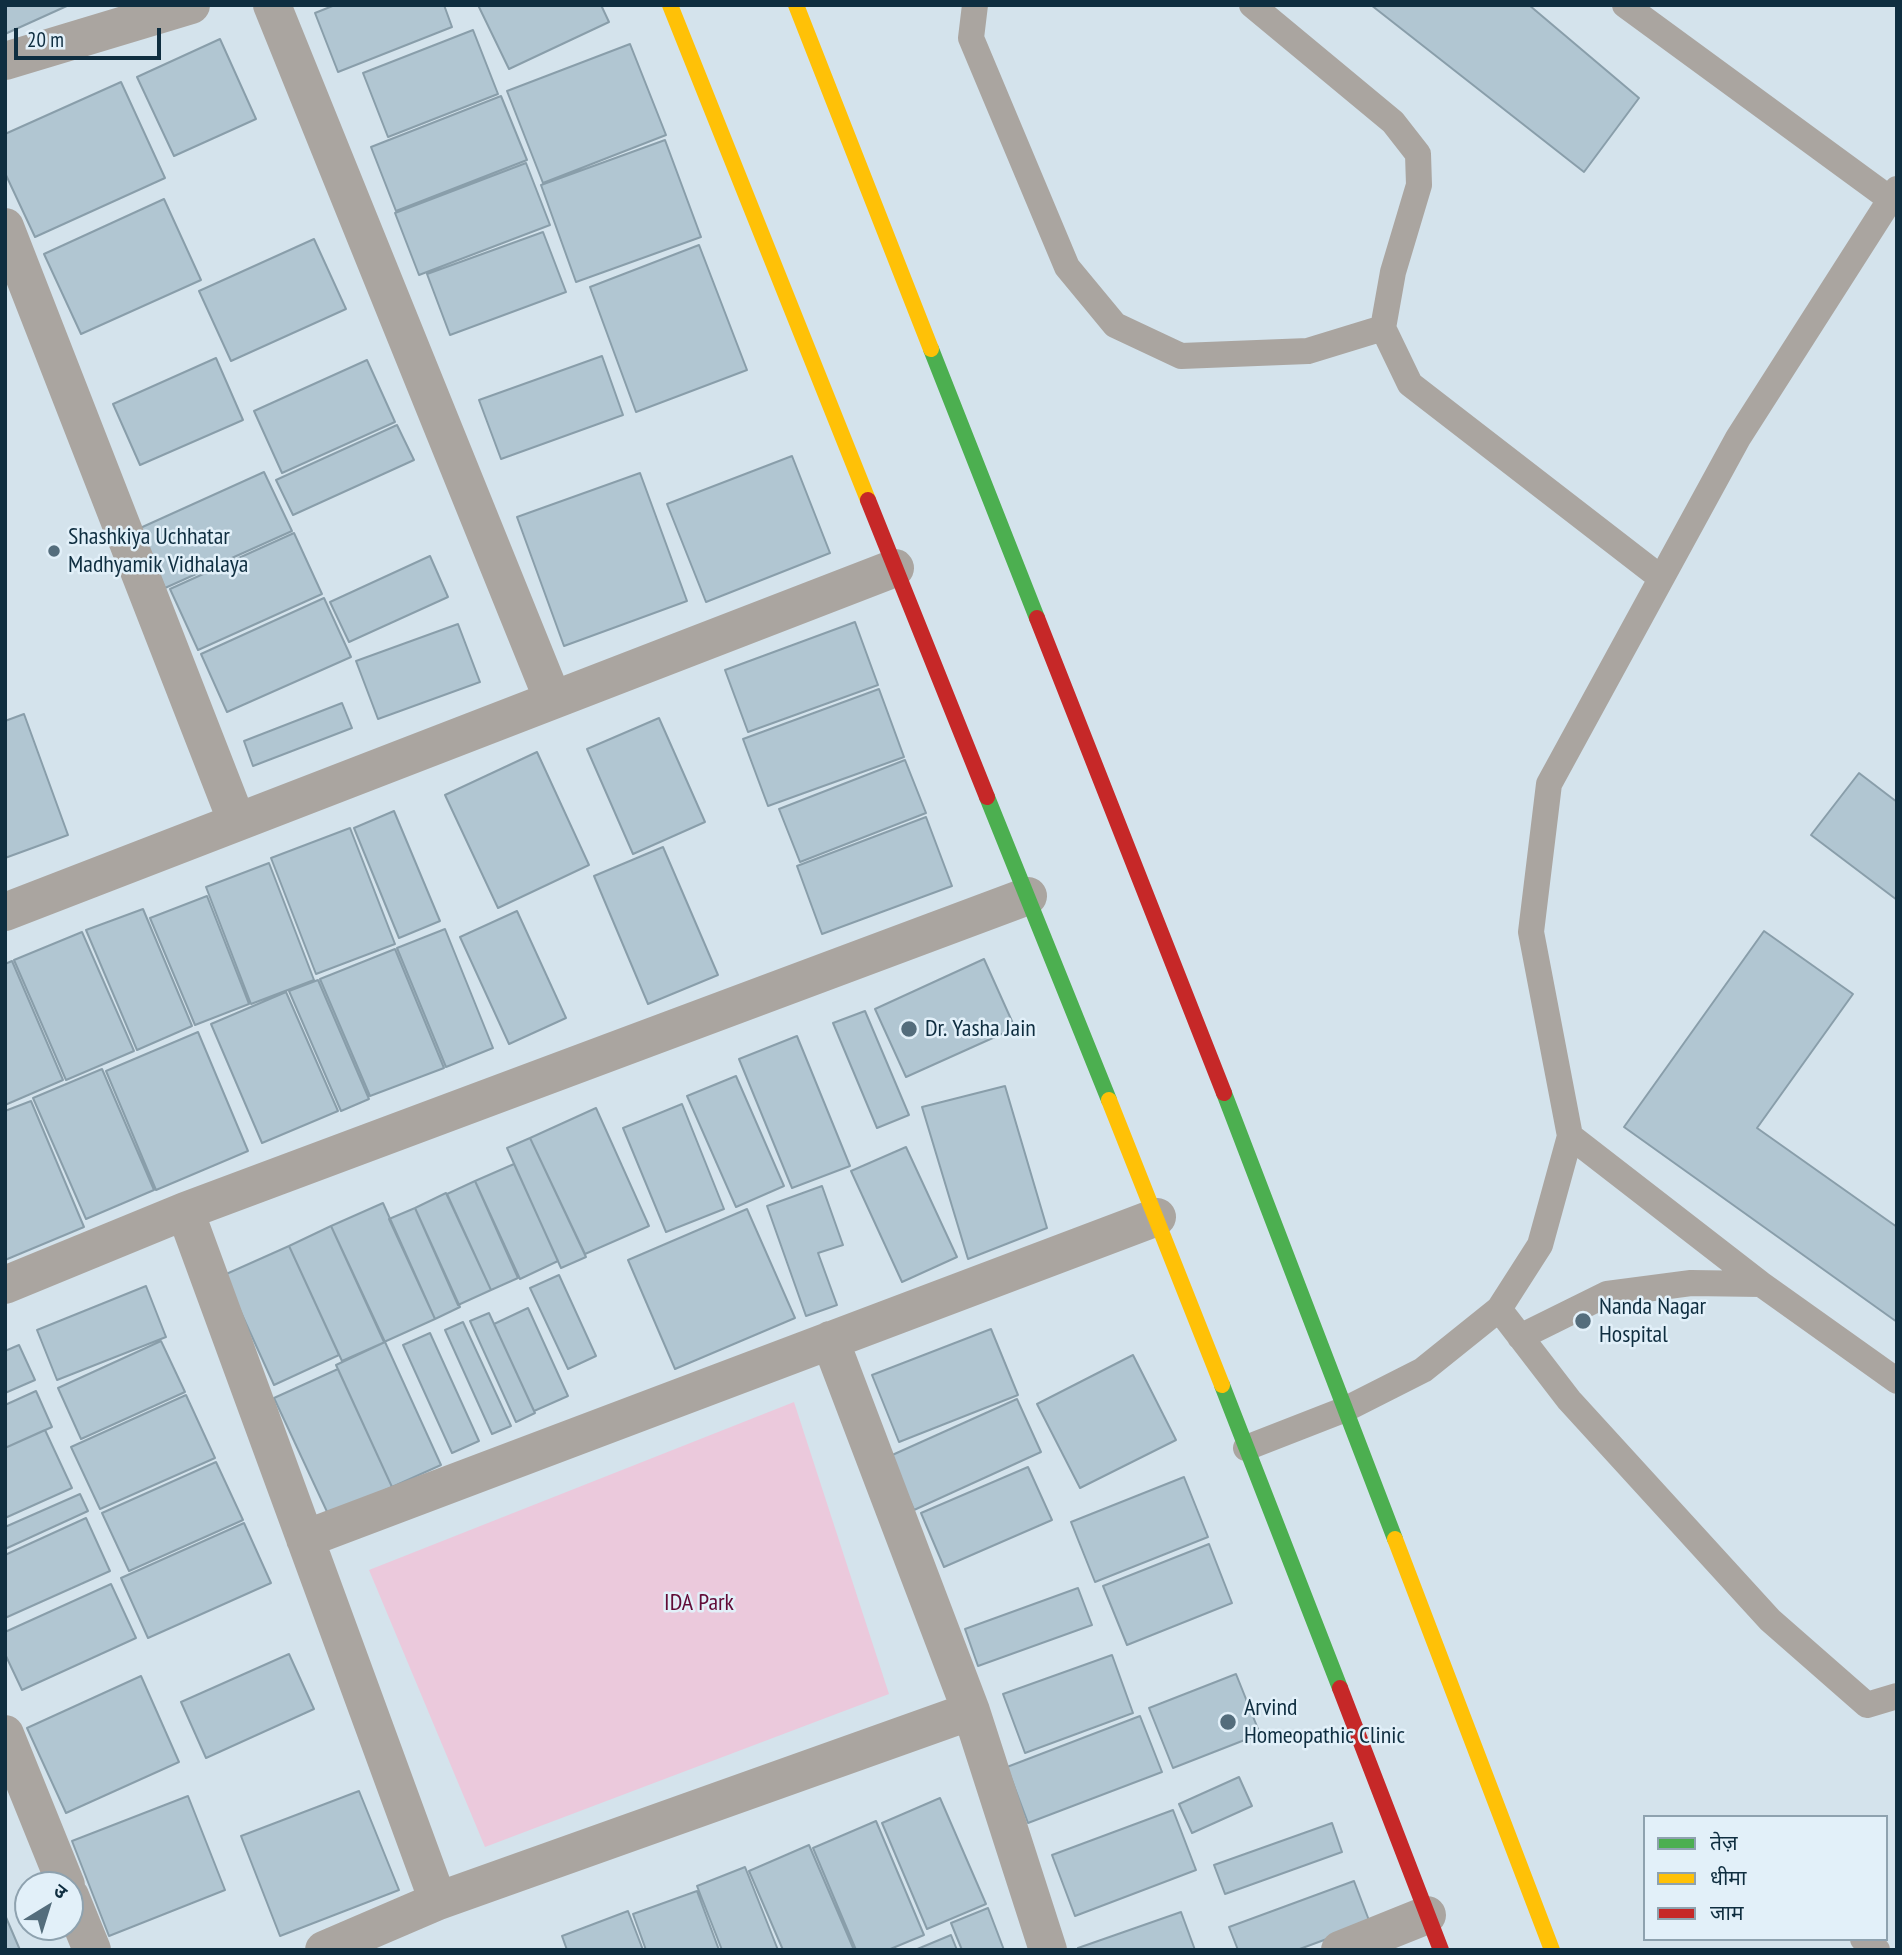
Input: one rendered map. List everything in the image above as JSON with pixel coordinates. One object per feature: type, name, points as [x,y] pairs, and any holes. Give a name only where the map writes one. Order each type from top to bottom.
[{"type":"street","points":[[5,61],[191,5]]},
{"type":"street","points":[[272,5],[553,700]]},
{"type":"street","points":[[670,5],[1157,1217],[1434,1933],[1340,1950]]},
{"type":"street","points":[[796,5],[1346,1409],[1552,1950]]},
{"type":"street","points":[[5,227],[237,822]]},
{"type":"street","points":[[5,912],[895,568]]},
{"type":"street","points":[[5,1285],[185,1211],[1028,896]]},
{"type":"street","points":[[185,1211],[438,1901]]},
{"type":"street","points":[[305,1539],[1157,1217]]},
{"type":"street","points":[[830,1340],[971,1711],[1048,1950]]},
{"type":"street","points":[[324,1950],[438,1901],[971,1711]]},
{"type":"street","points":[[5,1734],[60,1871]]},
{"type":"street","points":[[84,1930],[92,1950]]},
{"type":"lane","points":[[975,5],[971,38],[1067,267],[1115,325],[1181,356],[1308,351],[1383,328]]},
{"type":"lane","points":[[1252,5],[1393,122],[1418,154],[1419,186],[1393,272],[1383,328],[1410,384],[1661,578]]},
{"type":"lane","points":[[1247,1448],[1346,1409],[1423,1370],[1499,1309],[1540,1245],[1570,1136],[1531,932],[1549,783],[1738,438],[1894,194],[1625,5]]},
{"type":"lane","points":[[1570,1136],[1761,1284],[1897,1381]]},
{"type":"lane","points":[[1520,1337],[1607,1294],[1691,1283],[1761,1284]]},
{"type":"lane","points":[[1499,1309],[1569,1400],[1770,1620],[1867,1705],[1897,1696]]},
{"type":"green space","name":"IDA Park","points":[[794,1402],[889,1694],[485,1847],[369,1570]]},
{"type":"building","points":[[5,5],[69,5],[5,34]]},
{"type":"building","points":[[335,5],[444,5],[452,27],[338,72],[315,13]]},
{"type":"building","points":[[478,5],[601,5],[609,22],[509,69]]},
{"type":"building","points":[[1371,5],[1529,5],[1639,98],[1584,172]]},
{"type":"building","points":[[473,30],[498,94],[388,137],[363,73]]},
{"type":"building","points":[[220,39],[256,119],[174,156],[137,77]]},
{"type":"building","points":[[630,44],[666,135],[543,183],[507,91]]},
{"type":"building","points":[[121,82],[165,178],[35,237],[5,173],[5,134]]},
{"type":"building","points":[[501,96],[527,160],[396,211],[371,147]]},
{"type":"building","points":[[665,140],[701,237],[576,282],[541,185]]},
{"type":"building","points":[[526,163],[550,225],[419,275],[395,213]]},
{"type":"building","points":[[164,199],[201,280],[81,334],[44,254]]},
{"type":"building","points":[[543,232],[566,292],[450,335],[427,274]]},
{"type":"building","points":[[314,239],[346,309],[231,361],[199,291]]},
{"type":"building","points":[[699,245],[747,370],[636,412],[590,287]]},
{"type":"building","points":[[602,356],[623,415],[501,459],[479,400]]},
{"type":"building","points":[[216,358],[243,420],[140,465],[113,404]]},
{"type":"building","points":[[367,360],[395,422],[282,473],[254,411]]},
{"type":"building","points":[[397,425],[414,460],[293,515],[276,480]]},
{"type":"building","points":[[792,456],[830,553],[706,602],[667,504]]},
{"type":"building","points":[[264,472],[292,531],[165,588],[138,529]]},
{"type":"building","points":[[640,473],[687,601],[564,646],[517,517]]},
{"type":"building","points":[[294,533],[322,594],[198,650],[170,589]]},
{"type":"building","points":[[430,556],[448,597],[349,642],[330,602]]},
{"type":"building","points":[[324,598],[351,657],[227,712],[201,654]]},
{"type":"building","points":[[855,622],[878,685],[748,732],[725,670]]},
{"type":"building","points":[[458,624],[480,682],[378,719],[356,661]]},
{"type":"building","points":[[879,689],[904,757],[768,806],[743,739]]},
{"type":"building","points":[[342,703],[352,728],[253,766],[244,741]]},
{"type":"building","points":[[24,714],[68,835],[5,858],[5,721]]},
{"type":"building","points":[[659,718],[705,822],[633,854],[587,749]]},
{"type":"building","points":[[537,752],[589,865],[498,908],[445,795]]},
{"type":"building","points":[[905,760],[926,813],[800,862],[779,809]]},
{"type":"building","points":[[1859,773],[1897,802],[1897,900],[1811,835]]},
{"type":"building","points":[[394,811],[440,921],[399,938],[354,828]]},
{"type":"building","points":[[926,817],[952,886],[822,934],[797,866]]},
{"type":"building","points":[[350,828],[395,944],[316,974],[271,858]]},
{"type":"building","points":[[663,847],[718,975],[648,1004],[594,876]]},
{"type":"building","points":[[269,863],[314,980],[251,1004],[206,887]]},
{"type":"building","points":[[207,896],[249,1004],[195,1025],[150,918]]},
{"type":"building","points":[[143,909],[192,1026],[137,1050],[86,930]]},
{"type":"building","points":[[517,911],[566,1018],[509,1044],[460,937]]},
{"type":"building","points":[[445,929],[493,1048],[446,1067],[397,948]]},
{"type":"building","points":[[1764,931],[1853,994],[1757,1128],[1897,1227],[1897,1322],[1624,1127]]},
{"type":"building","points":[[82,932],[134,1051],[66,1080],[14,960]]},
{"type":"building","points":[[395,949],[444,1068],[370,1096],[320,979]]},
{"type":"building","points":[[984,959],[1015,1028],[906,1077],[875,1009]]},
{"type":"building","points":[[12,961],[63,1080],[5,1105],[5,964]]},
{"type":"building","points":[[318,980],[369,1099],[341,1111],[289,991]]},
{"type":"building","points":[[286,992],[338,1111],[262,1143],[211,1024]]},
{"type":"building","points":[[865,1011],[909,1115],[877,1128],[833,1023]]},
{"type":"building","points":[[198,1032],[248,1151],[156,1190],[106,1071]]},
{"type":"building","points":[[797,1036],[850,1166],[792,1188],[739,1059]]},
{"type":"building","points":[[102,1069],[154,1190],[86,1219],[33,1098]]},
{"type":"building","points":[[736,1076],[784,1186],[736,1207],[687,1096]]},
{"type":"building","points":[[1005,1086],[1047,1228],[968,1259],[922,1107]]},
{"type":"building","points":[[31,1101],[84,1227],[5,1260],[5,1111]]},
{"type":"building","points":[[682,1104],[724,1209],[666,1232],[623,1128]]},
{"type":"building","points":[[596,1108],[649,1226],[585,1254],[530,1138]]},
{"type":"building","points":[[530,1138],[586,1257],[561,1268],[507,1148]]},
{"type":"building","points":[[906,1147],[957,1257],[902,1282],[851,1171]]},
{"type":"building","points":[[514,1164],[558,1261],[520,1279],[475,1181]]},
{"type":"building","points":[[475,1181],[518,1278],[491,1290],[447,1194]]},
{"type":"building","points":[[822,1186],[843,1245],[818,1253],[837,1305],[806,1316],[767,1206]]},
{"type":"building","points":[[446,1193],[491,1290],[458,1305],[415,1208]]},
{"type":"building","points":[[383,1203],[435,1319],[384,1342],[331,1226]]},
{"type":"building","points":[[415,1208],[460,1307],[435,1319],[389,1219]]},
{"type":"building","points":[[747,1209],[795,1318],[675,1369],[628,1260]]},
{"type":"building","points":[[331,1226],[385,1342],[342,1361],[289,1246]]},
{"type":"building","points":[[289,1246],[339,1355],[274,1385],[224,1275]]},
{"type":"building","points":[[559,1275],[596,1356],[568,1369],[530,1288]]},
{"type":"building","points":[[146,1286],[166,1337],[57,1380],[37,1330]]},
{"type":"building","points":[[528,1308],[568,1396],[534,1411],[494,1324]]},
{"type":"building","points":[[489,1313],[535,1413],[516,1422],[470,1321]]},
{"type":"building","points":[[463,1322],[511,1426],[492,1434],[445,1330]]},
{"type":"building","points":[[991,1329],[1018,1395],[899,1442],[872,1375]]},
{"type":"building","points":[[430,1333],[479,1441],[452,1453],[403,1345]]},
{"type":"building","points":[[161,1341],[185,1392],[81,1439],[58,1388]]},
{"type":"building","points":[[385,1342],[441,1465],[392,1487],[336,1365]]},
{"type":"building","points":[[19,1345],[35,1380],[5,1393],[5,1351]]},
{"type":"building","points":[[1133,1355],[1176,1440],[1080,1488],[1037,1404]]},
{"type":"building","points":[[338,1369],[392,1487],[329,1516],[274,1398]]},
{"type":"building","points":[[36,1391],[52,1427],[5,1448],[5,1405]]},
{"type":"building","points":[[186,1395],[215,1458],[100,1509],[71,1447]]},
{"type":"building","points":[[1017,1399],[1041,1452],[914,1510],[890,1456]]},
{"type":"building","points":[[45,1430],[72,1488],[5,1518],[5,1448]]},
{"type":"building","points":[[216,1462],[243,1520],[129,1571],[102,1513]]},
{"type":"building","points":[[1028,1467],[1052,1520],[944,1567],[921,1513]]},
{"type":"building","points":[[1184,1477],[1208,1537],[1095,1582],[1071,1522]]},
{"type":"building","points":[[80,1494],[88,1511],[5,1549],[5,1527]]},
{"type":"building","points":[[86,1518],[110,1571],[5,1618],[5,1555]]},
{"type":"building","points":[[244,1523],[271,1583],[148,1638],[121,1578]]},
{"type":"building","points":[[1209,1544],[1232,1603],[1127,1645],[1103,1586]]},
{"type":"building","points":[[111,1584],[136,1638],[22,1690],[5,1654],[5,1632]]},
{"type":"building","points":[[1078,1588],[1092,1625],[978,1666],[965,1629]]},
{"type":"building","points":[[289,1654],[314,1709],[206,1758],[181,1702]]},
{"type":"building","points":[[1112,1655],[1133,1713],[1025,1753],[1003,1694]]},
{"type":"building","points":[[1236,1674],[1260,1734],[1173,1768],[1149,1708]]},
{"type":"building","points":[[141,1676],[179,1762],[66,1813],[27,1728]]},
{"type":"building","points":[[1140,1716],[1162,1772],[1028,1823],[1007,1767]]},
{"type":"building","points":[[1239,1777],[1252,1806],[1192,1833],[1179,1804]]},
{"type":"building","points":[[359,1791],[399,1890],[280,1936],[241,1836]]},
{"type":"building","points":[[188,1796],[225,1890],[109,1936],[72,1841]]},
{"type":"building","points":[[940,1798],[986,1904],[927,1929],[882,1823]]},
{"type":"building","points":[[1173,1810],[1196,1870],[1075,1916],[1052,1855]]},
{"type":"building","points":[[876,1821],[924,1935],[888,1950],[856,1950],[813,1848]]},
{"type":"building","points":[[1332,1823],[1342,1852],[1225,1894],[1214,1865]]},
{"type":"building","points":[[809,1845],[854,1950],[783,1950],[749,1871]]},
{"type":"building","points":[[745,1867],[778,1950],[722,1950],[697,1886]]},
{"type":"building","points":[[1354,1881],[1370,1923],[1297,1950],[1238,1950],[1229,1927]]},
{"type":"building","points":[[697,1891],[719,1950],[646,1950],[633,1914]]},
{"type":"building","points":[[988,1908],[1004,1950],[962,1950],[951,1923]]},
{"type":"building","points":[[628,1911],[643,1950],[567,1950],[562,1936]]},
{"type":"building","points":[[1181,1912],[1195,1950],[1078,1948]]},
{"type":"building","points":[[5,1915],[20,1950],[5,1950]]},
{"type":"building","points":[[951,1935],[957,1950],[915,1950]]},
{"type":"traffic: fast","points":[[931,349],[1037,618]]},
{"type":"traffic: fast","points":[[987,797],[1109,1100]]},
{"type":"traffic: fast","points":[[1224,1093],[1395,1539]]},
{"type":"traffic: fast","points":[[1222,1385],[1340,1688]]},
{"type":"traffic: slow","points":[[670,5],[868,500]]},
{"type":"traffic: slow","points":[[796,5],[931,349]]},
{"type":"traffic: slow","points":[[1109,1100],[1222,1385]]},
{"type":"traffic: slow","points":[[1395,1539],[1552,1950]]},
{"type":"traffic: jam","points":[[868,500],[987,797]]},
{"type":"traffic: jam","points":[[1037,618],[1224,1093]]},
{"type":"traffic: jam","points":[[1340,1688],[1441,1950]]},
{"type":"place","name":"Shashkiya Uchhatar Madhyamik Vidhalaya","points":[[54,551]]},
{"type":"place","name":"Dr. Yasha Jain","points":[[909,1029]]},
{"type":"place","name":"Nanda Nagar Hospital","points":[[1583,1321]]},
{"type":"place","name":"Arvind Homeopathic Clinic","points":[[1228,1722]]}]
